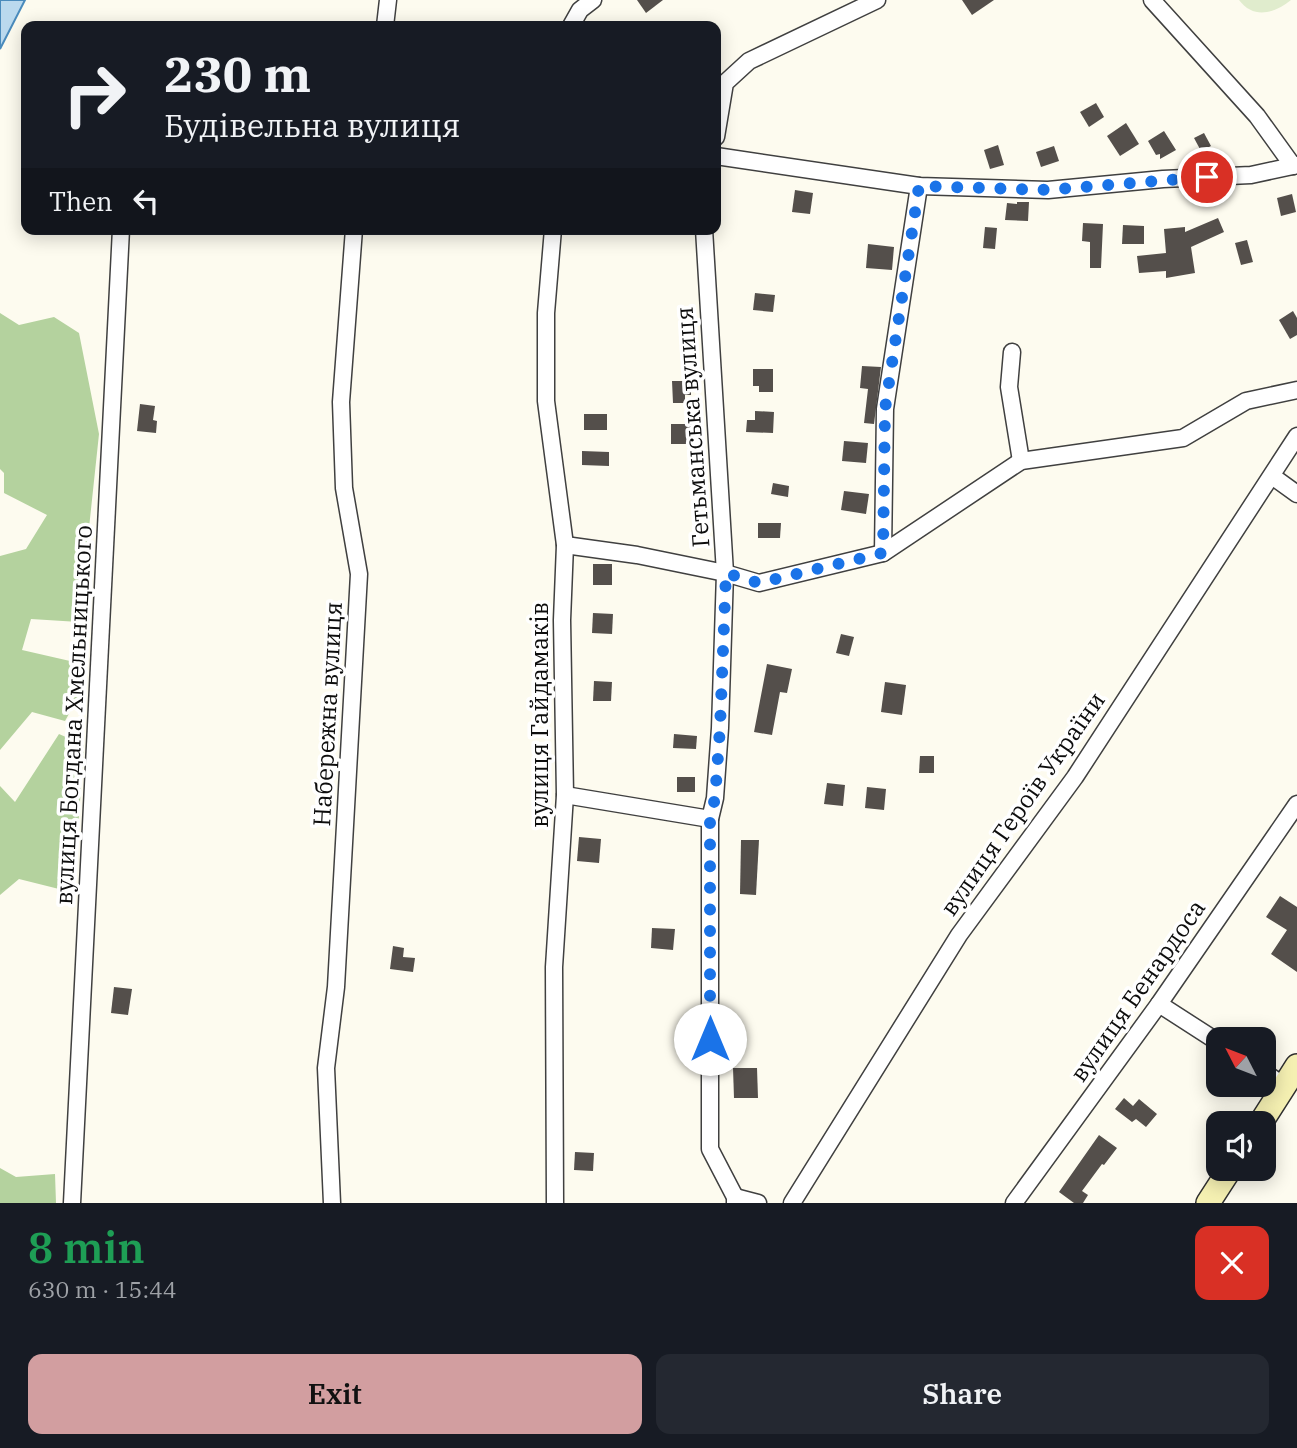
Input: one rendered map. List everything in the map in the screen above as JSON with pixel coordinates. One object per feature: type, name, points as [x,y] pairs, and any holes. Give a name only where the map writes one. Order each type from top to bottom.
[{"type":"street","points":[[386,21],[388,0]]},
{"type":"street","points":[[574,21],[580,10],[593,0]]},
{"type":"street","points":[[721,107],[725,83],[749,61],[877,0]]},
{"type":"street","points":[[721,157],[919,186],[1048,190],[1163,179],[1251,176],[1295,165],[1257,116],[1152,0]]},
{"type":"street","points":[[883,553],[885,409],[919,186]]},
{"type":"street","name":"вулиця Богдана Хмельницького","points":[[72,1203],[121,235]]},
{"type":"street","name":"Набережна вулиця","points":[[332,1203],[326,1068],[336,987],[359,574],[344,488],[341,402],[354,235]]},
{"type":"street","name":"вулиця Гайдамаків","points":[[552,235],[546,313],[546,401],[565,545],[562,620],[565,794],[554,967],[555,1203]]},
{"type":"street","name":"Гетьманська вулиця","points":[[704,235],[726,573],[720,728],[715,798],[710,819],[710,1149],[735,1200]]},
{"type":"street","points":[[1012,352],[1009,387],[1021,461]]},
{"type":"street","points":[[565,545],[637,555],[726,573],[759,583],[883,553],[1021,461],[1183,438],[1246,401],[1297,390]]},
{"type":"street","name":"вулиця Героїв України","points":[[792,1203],[959,935],[1076,777],[1297,436]]},
{"type":"street","points":[[1272,476],[1297,494]]},
{"type":"street","points":[[565,794],[710,819]]},
{"type":"street","name":"вулиця Бенардоса","points":[[1014,1203],[1159,1004],[1297,804]]},
{"type":"street","points":[[1159,1004],[1206,1034]]},
{"type":"street","points":[[1268,1111],[1297,1066]]},
{"type":"street","points":[[1276,1080],[1284,1086]]},
{"type":"street","points":[[1208,1203],[1222,1181]]},
{"type":"street","points":[[735,1200],[758,1203]]},
{"type":"green space","points":[[1239,0],[1291,0],[1271,11],[1258,12]]},
{"type":"green space","points":[[0,313],[19,325],[54,317],[79,333],[99,434],[79,622],[31,619],[22,650],[70,661],[80,694],[65,721],[32,712],[0,750],[0,556],[26,549],[47,515],[4,493],[4,473],[0,469]]},
{"type":"green space","points":[[59,734],[84,745],[71,892],[19,879],[0,895],[0,786],[15,802]]},
{"type":"green space","points":[[0,1168],[16,1177],[55,1174],[56,1203],[0,1203]]},
{"type":"water","points":[[0,0],[25,0],[0,49]]},
{"type":"building","points":[[637,0],[663,0],[646,13]]},
{"type":"building","points":[[962,0],[994,0],[972,15]]},
{"type":"building","points":[[1096,103],[1104,117],[1089,127],[1080,112]]},
{"type":"building","points":[[1126,123],[1139,144],[1120,156],[1107,136]]},
{"type":"building","points":[[1164,131],[1176,150],[1160,159],[1160,154],[1156,155],[1148,141]]},
{"type":"building","points":[[1204,133],[1211,146],[1201,151],[1194,138]]},
{"type":"building","points":[[998,145],[1004,165],[990,169],[984,150]]},
{"type":"building","points":[[1054,146],[1059,161],[1041,167],[1036,152]]},
{"type":"building","points":[[795,190],[813,193],[810,214],[792,212]]},
{"type":"building","points":[[1292,194],[1296,212],[1281,216],[1277,198]]},
{"type":"building","points":[[1029,202],[1028,221],[1005,220],[1007,203]]},
{"type":"building","points":[[1218,218],[1224,232],[1191,247],[1195,273],[1166,278],[1166,271],[1139,273],[1137,256],[1166,253],[1164,229],[1185,227],[1185,232]]},
{"type":"building","points":[[1083,223],[1103,224],[1101,268],[1090,268],[1090,242],[1082,241]]},
{"type":"building","points":[[1123,225],[1144,226],[1144,244],[1122,244]]},
{"type":"building","points":[[985,227],[997,228],[995,249],[983,248]]},
{"type":"building","points":[[1247,240],[1253,262],[1241,265],[1235,243]]},
{"type":"building","points":[[868,244],[894,247],[892,270],[866,268]]},
{"type":"building","points":[[755,293],[775,295],[773,312],[753,310]]},
{"type":"building","points":[[1293,311],[1297,318],[1297,335],[1290,339],[1279,320]]},
{"type":"building","points":[[862,366],[881,367],[874,424],[864,423],[868,389],[860,388]]},
{"type":"building","points":[[753,369],[773,369],[773,392],[759,392],[759,386],[753,386]]},
{"type":"building","points":[[672,381],[691,381],[691,395],[685,395],[685,403],[673,403]]},
{"type":"building","points":[[140,404],[155,406],[153,420],[157,421],[156,433],[137,431]]},
{"type":"building","points":[[755,411],[774,412],[773,433],[746,432],[747,420],[755,420]]},
{"type":"building","points":[[584,414],[607,414],[607,430],[584,430]]},
{"type":"building","points":[[671,424],[693,424],[693,444],[671,444]]},
{"type":"building","points":[[844,441],[868,443],[866,463],[842,461]]},
{"type":"building","points":[[582,451],[609,452],[609,466],[582,465]]},
{"type":"building","points":[[773,483],[789,486],[788,497],[771,494]]},
{"type":"building","points":[[844,491],[869,494],[866,514],[841,510]]},
{"type":"building","points":[[758,523],[781,523],[780,538],[758,538]]},
{"type":"building","points":[[593,564],[612,564],[612,585],[593,585]]},
{"type":"building","points":[[593,613],[613,614],[612,634],[592,633]]},
{"type":"building","points":[[841,634],[854,637],[849,656],[836,653]]},
{"type":"building","points":[[767,664],[792,669],[787,693],[780,692],[772,735],[754,732]]},
{"type":"building","points":[[594,681],[612,682],[611,701],[593,701]]},
{"type":"building","points":[[885,682],[906,685],[902,715],[881,712]]},
{"type":"building","points":[[674,734],[697,736],[696,749],[673,748]]},
{"type":"building","points":[[920,756],[934,756],[934,773],[919,773]]},
{"type":"building","points":[[677,777],[695,777],[695,792],[677,792]]},
{"type":"building","points":[[827,783],[845,785],[843,806],[824,804]]},
{"type":"building","points":[[867,787],[886,789],[884,810],[865,808]]},
{"type":"building","points":[[579,837],[601,839],[599,863],[577,861]]},
{"type":"building","points":[[741,840],[759,840],[756,895],[740,894]]},
{"type":"building","points":[[1280,896],[1297,907],[1297,972],[1271,954],[1287,930],[1266,917]]},
{"type":"building","points":[[652,928],[675,929],[673,950],[651,948]]},
{"type":"building","points":[[393,946],[404,948],[403,957],[415,958],[413,972],[390,969]]},
{"type":"building","points":[[114,987],[132,989],[128,1015],[111,1013]]},
{"type":"building","points":[[733,1068],[757,1068],[758,1098],[734,1098]]},
{"type":"building","points":[[1124,1098],[1133,1106],[1139,1099],[1157,1114],[1146,1127],[1136,1119],[1132,1122],[1115,1109]]},
{"type":"building","points":[[1099,1135],[1117,1148],[1082,1191],[1088,1195],[1083,1203],[1074,1203],[1059,1192]]},
{"type":"building","points":[[575,1152],[594,1153],[593,1171],[574,1170]]},
{"type":"route","points":[[710,1039],[710,819],[715,798],[720,728],[726,573],[759,583],[883,553],[885,409],[919,186],[1048,190],[1207,177]]}]
